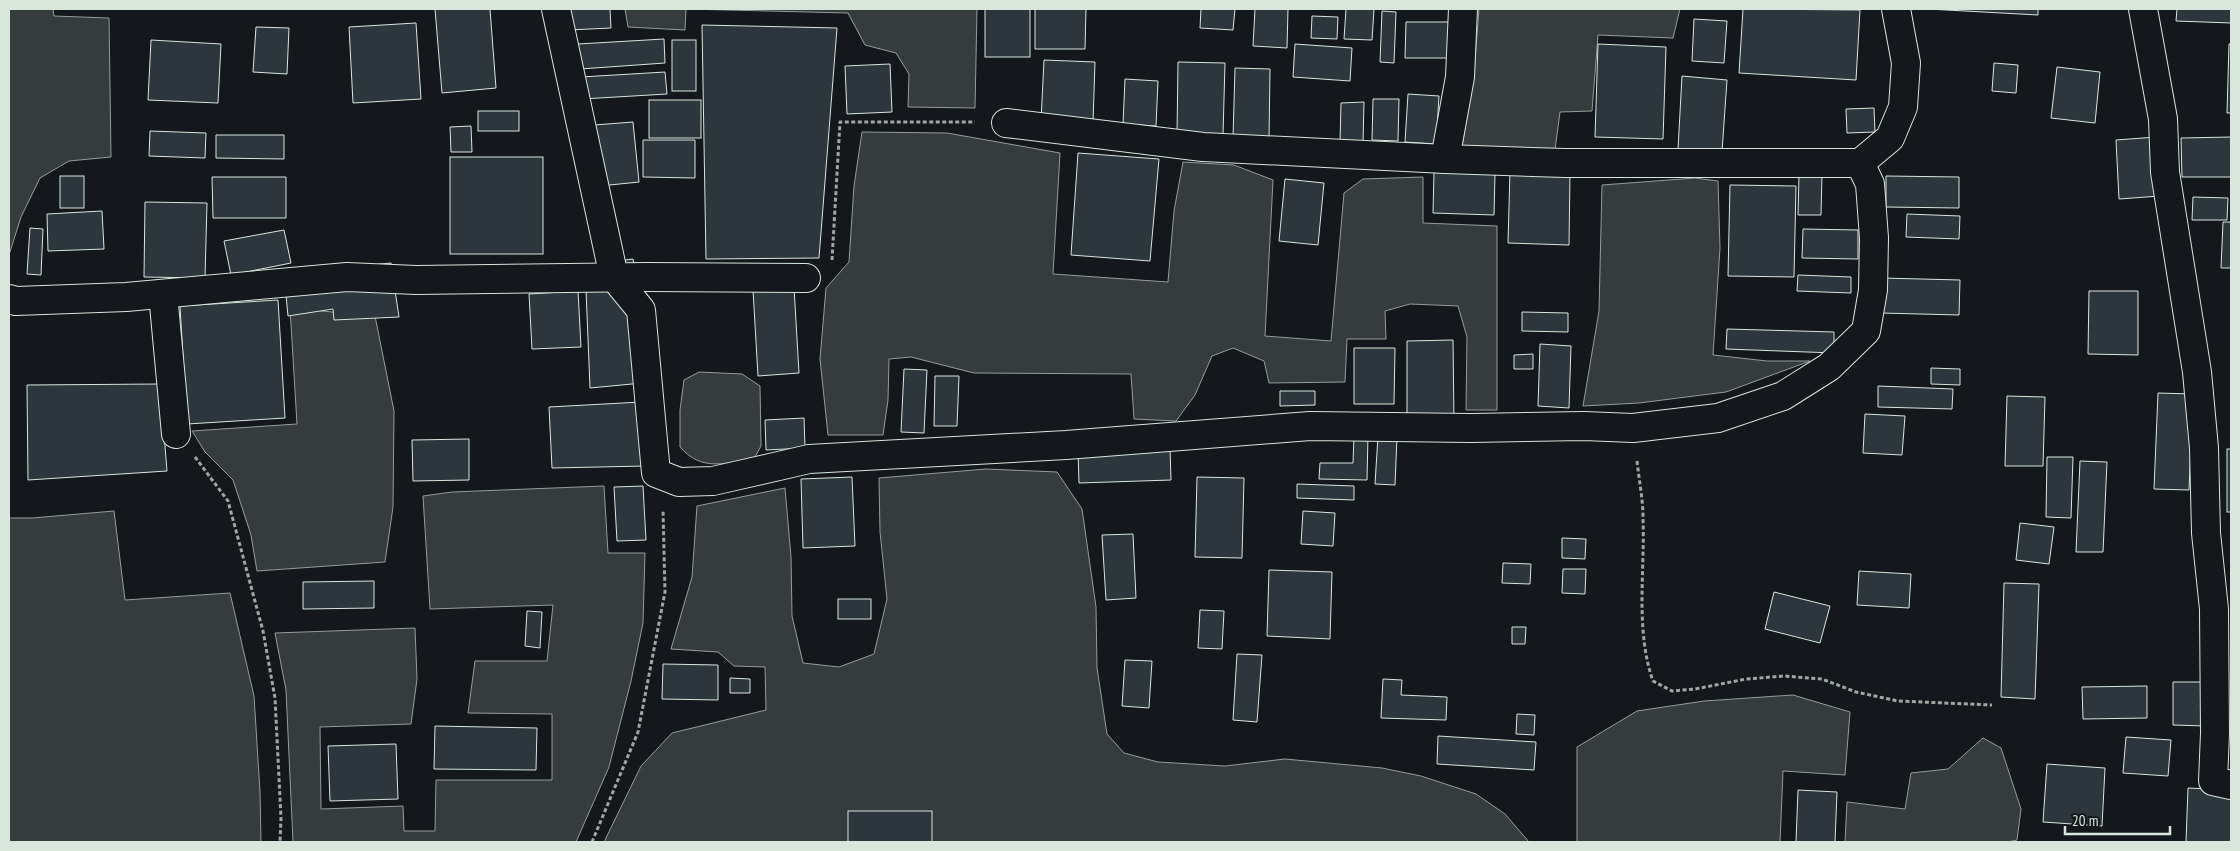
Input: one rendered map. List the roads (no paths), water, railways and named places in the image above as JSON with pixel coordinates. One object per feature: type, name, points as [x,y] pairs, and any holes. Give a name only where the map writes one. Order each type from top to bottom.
[{"type":"street","points":[[556,9],[614,277],[641,310],[656,473],[679,482],[713,481],[809,459],[1066,445],[1310,426],[1471,428],[1584,426],[1633,428],[1718,418],[1784,396],[1830,368],[1866,331],[1873,290],[1874,238],[1870,184],[1860,163]]},
{"type":"street","points":[[1444,159],[1460,77],[1463,9]]},
{"type":"street","points":[[1006,123],[1203,148],[1565,163],[1860,163],[1890,138],[1903,107],[1906,63],[1896,9]]},
{"type":"street","points":[[2143,9],[2162,118],[2165,172],[2182,272],[2200,400],[2204,448],[2206,534],[2214,608],[2215,734],[2213,781],[2231,785]]},
{"type":"street","points":[[9,299],[16,301],[108,298],[347,277],[416,280],[614,277],[806,278]]},
{"type":"street","points":[[163,294],[176,434]]}]
